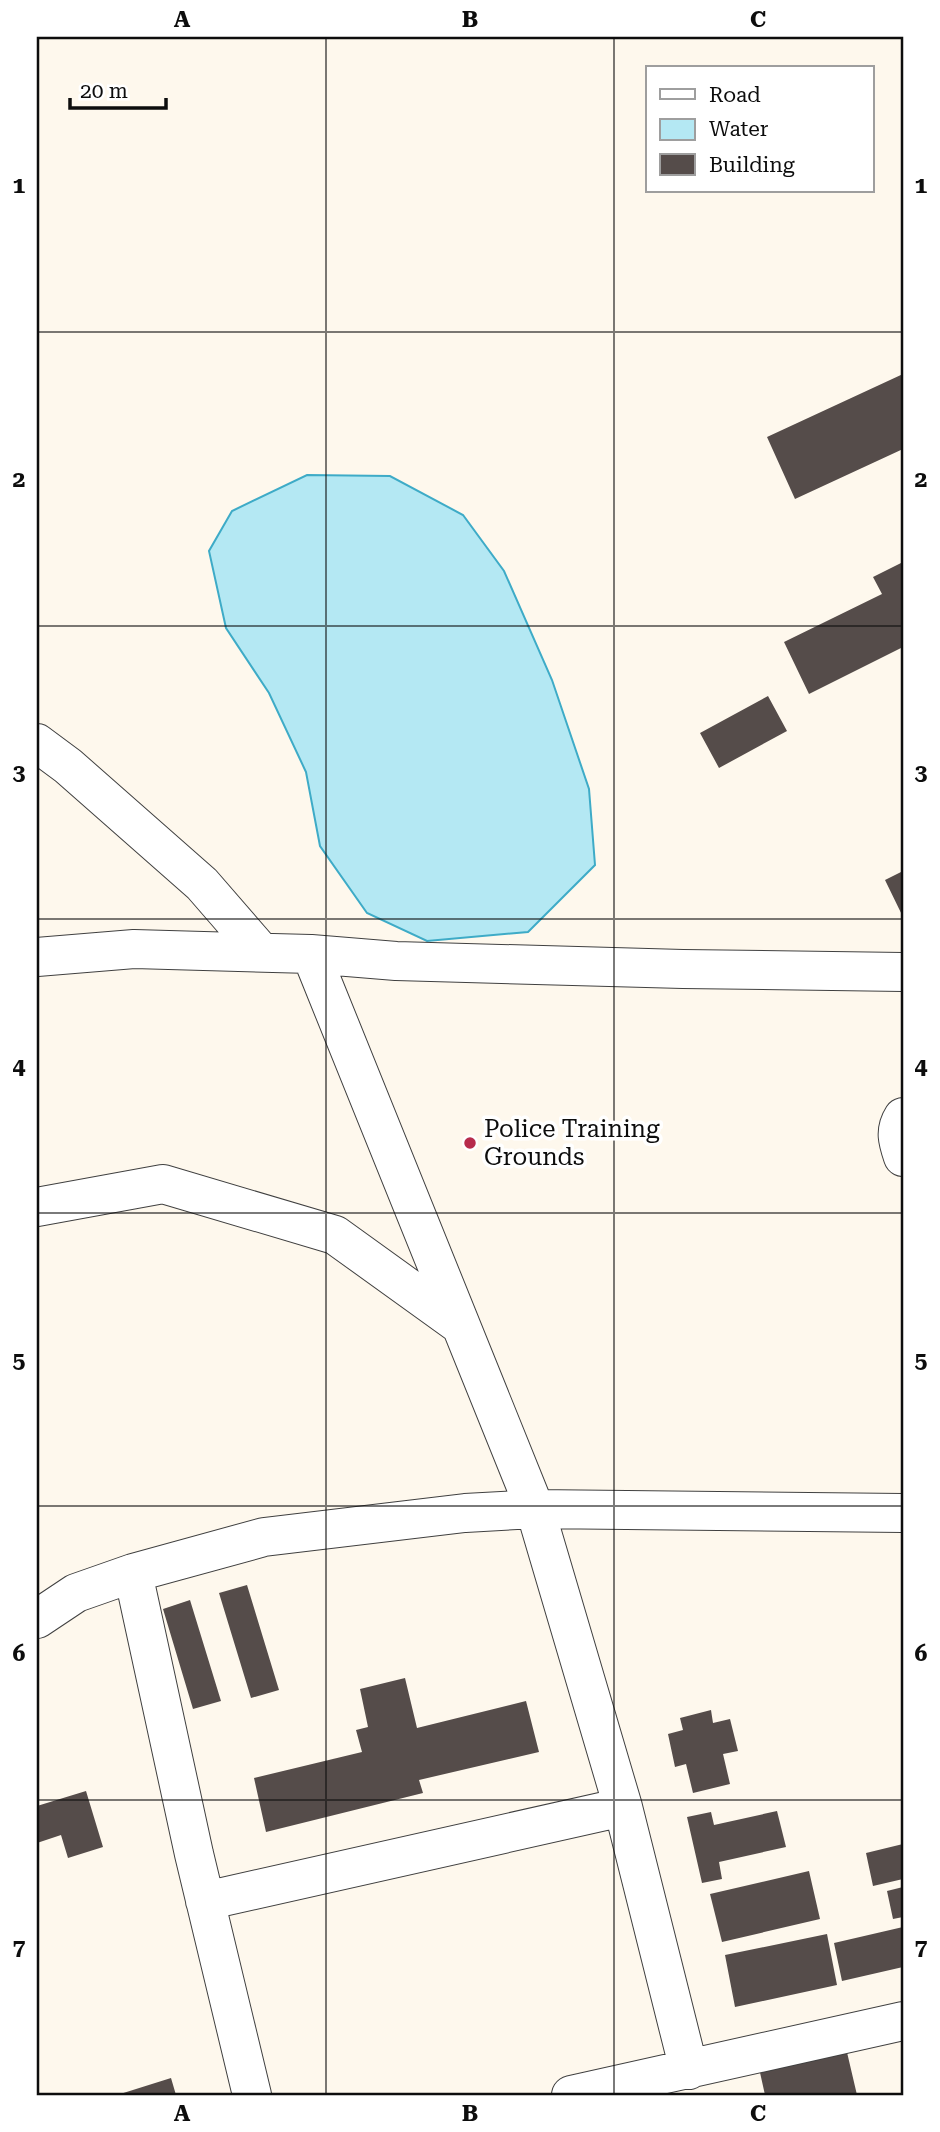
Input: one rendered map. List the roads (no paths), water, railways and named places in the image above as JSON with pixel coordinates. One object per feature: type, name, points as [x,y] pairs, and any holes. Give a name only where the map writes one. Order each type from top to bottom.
[{"type":"street","points":[[37,743],[68,766],[202,884],[261,951]]},
{"type":"street","points":[[37,957],[134,949],[261,951],[410,961],[903,972]]},
{"type":"street","points":[[311,954],[534,1509],[623,1807],[689,2070]]},
{"type":"street","points":[[903,1117],[898,1125],[897,1139],[903,1157]]},
{"type":"street","points":[[37,1207],[163,1184],[335,1235],[460,1325]]},
{"type":"street","points":[[37,1619],[76,1593],[133,1573],[264,1537],[466,1513],[534,1509],[903,1513]]},
{"type":"street","points":[[133,1573],[205,1901],[252,2095]]},
{"type":"street","points":[[205,1901],[623,1807]]},
{"type":"street","points":[[571,2095],[903,2021]]},
{"type":"water","points":[[307,475],[390,476],[463,515],[504,571],[552,680],[589,789],[595,865],[528,932],[427,941],[367,913],[320,846],[306,772],[269,693],[226,628],[209,551],[232,511]]},
{"type":"place","name":"Police Training Grounds","points":[[470,1143]]}]
